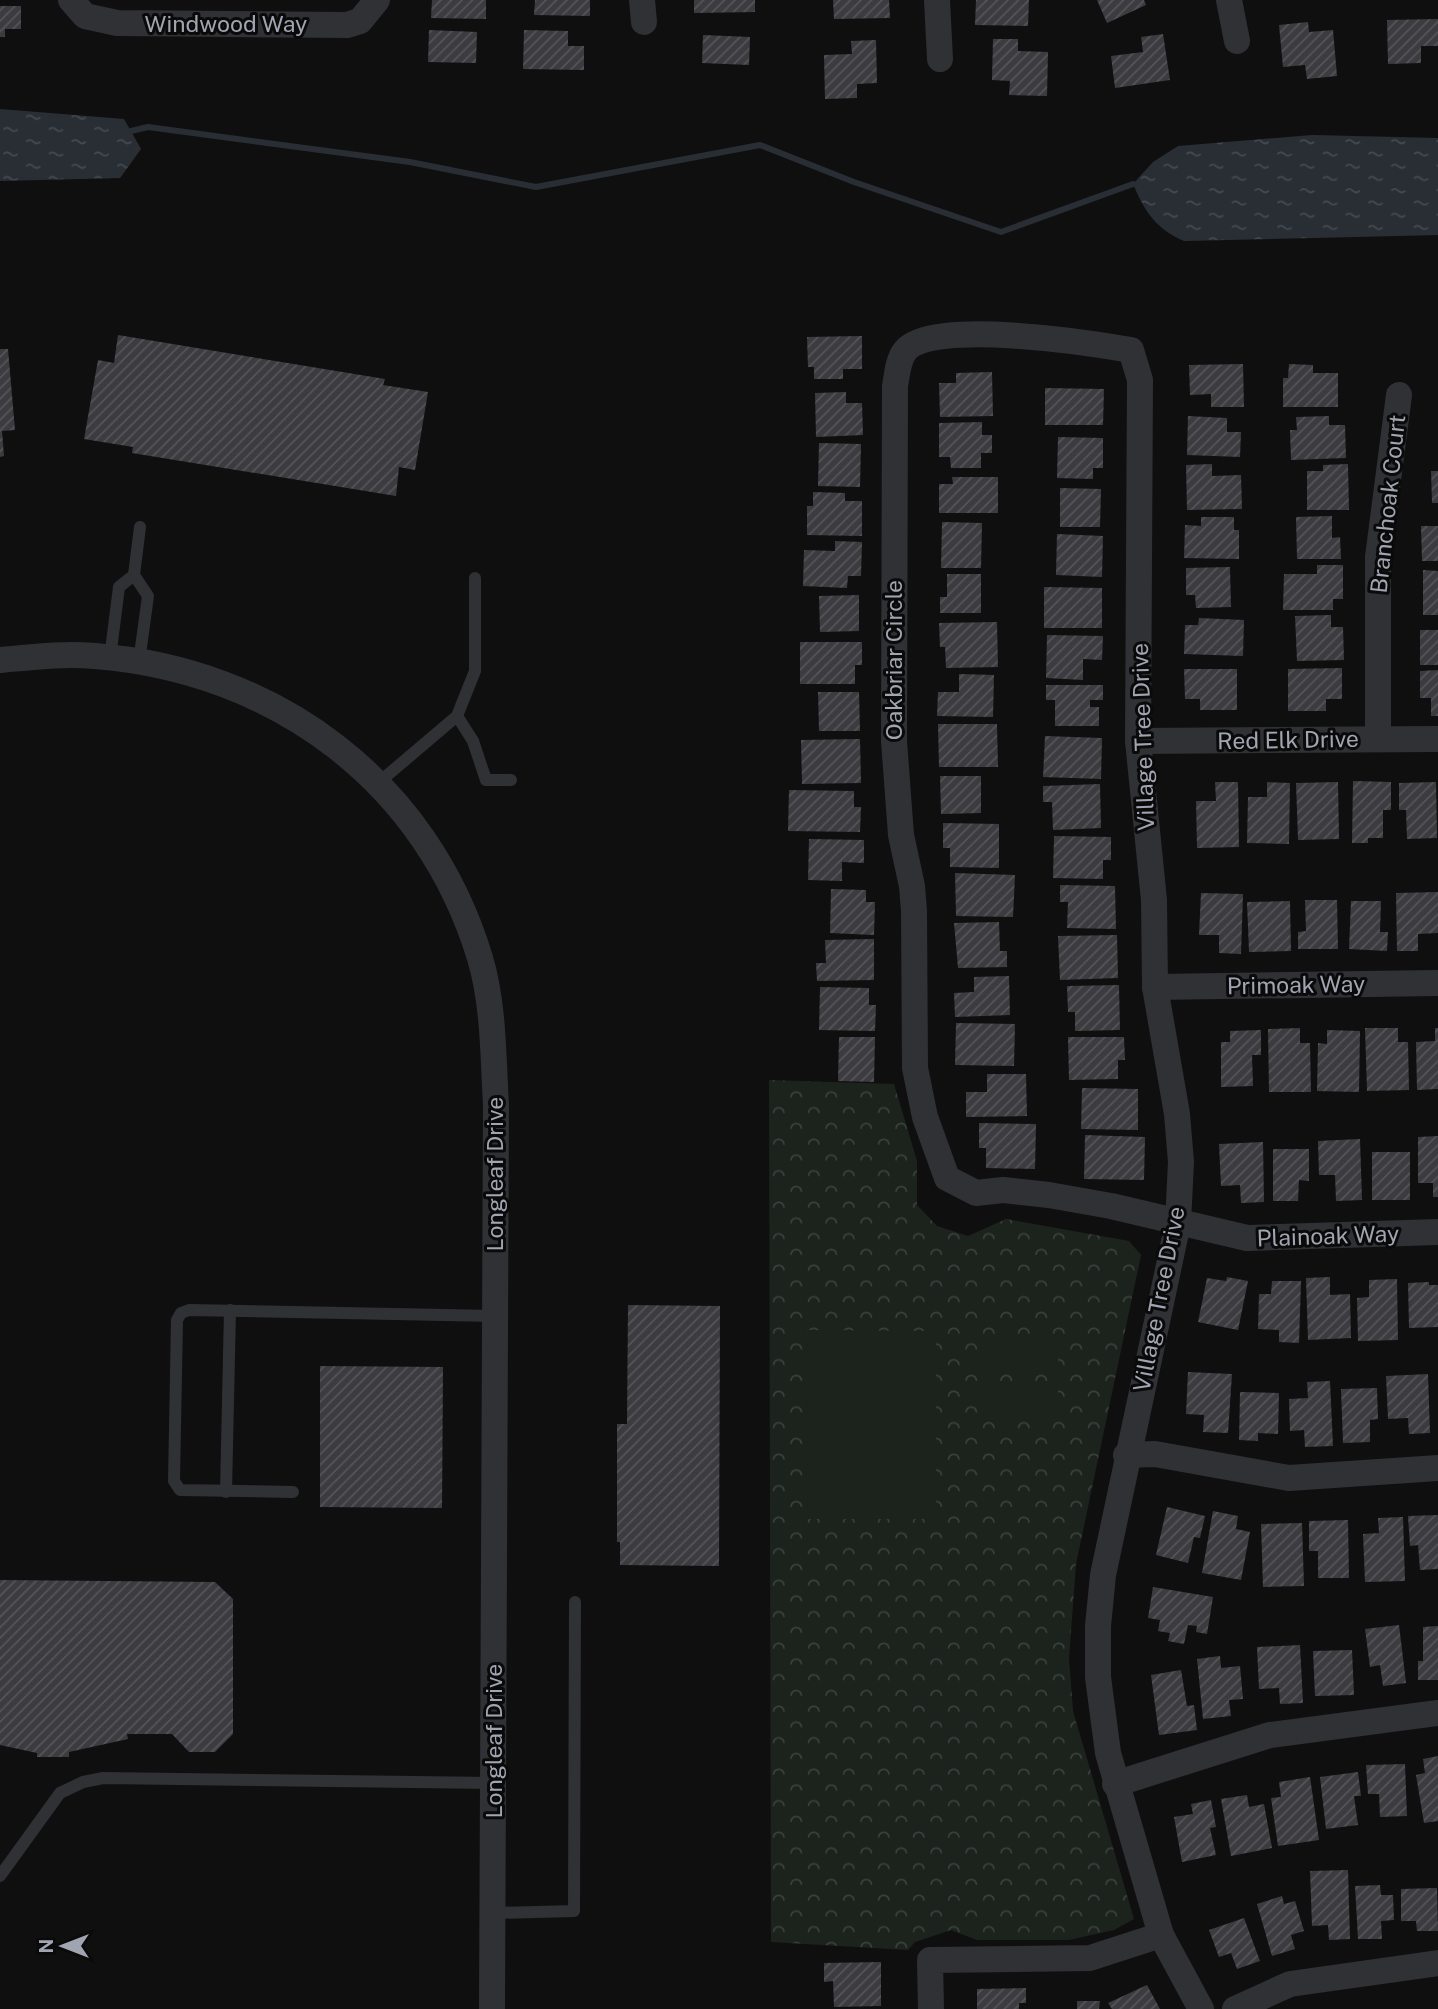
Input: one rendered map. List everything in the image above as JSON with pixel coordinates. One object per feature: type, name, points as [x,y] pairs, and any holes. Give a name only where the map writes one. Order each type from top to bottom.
[{"type":"street","name":"Windwood Way","points":[[71,0],[85,16],[117,23],[347,25],[360,21],[377,0]]},
{"type":"street","points":[[937,0],[940,59]]},
{"type":"street","points":[[1229,0],[1237,41]]},
{"type":"street","name":"Oakbriar Circle","points":[[1139,569],[1140,380],[1131,350],[1011,335],[930,337],[906,350],[898,368],[895,386],[894,741],[901,835],[912,886],[915,1068],[925,1117],[947,1178],[976,1193],[1026,1191],[1111,1206],[1178,1223]]},
{"type":"street","name":"Branchoak Court","points":[[1378,738],[1378,557],[1399,395]]},
{"type":"street","name":"Village Tree Drive","points":[[1139,569],[1138,741],[1154,900],[1155,986],[1178,1126],[1181,1162],[1178,1223],[1126,1455],[1103,1575],[1098,1626],[1100,1703],[1115,1784],[1161,1935],[1202,2009]]},
{"type":"street","name":"Longleaf Drive","points":[[0,660],[58,655],[110,658],[174,668],[253,694],[319,732],[350,755],[403,813],[446,877],[480,959],[491,1013],[496,1105],[492,2009]]},
{"type":"street","name":"Red Elk Drive","points":[[1138,741],[1438,739]]},
{"type":"street","name":"Primoak Way","points":[[1155,986],[1438,982]]},
{"type":"street","name":"Plainoak Way","points":[[1178,1223],[1247,1238],[1272,1239],[1438,1232]]},
{"type":"street","points":[[1126,1455],[1155,1454],[1289,1478],[1438,1468]]},
{"type":"street","points":[[1115,1784],[1270,1735],[1438,1713]]},
{"type":"street","points":[[931,2009],[930,1960],[1090,1958],[1115,1953],[1161,1935]]},
{"type":"street","points":[[1234,2009],[1268,1993],[1301,1982],[1438,1963]]},
{"type":"lane","points":[[139,662],[148,596],[134,575],[140,527]]},
{"type":"lane","points":[[110,658],[119,587],[134,575]]},
{"type":"lane","points":[[377,783],[457,716],[475,671],[475,579]]},
{"type":"lane","points":[[457,716],[473,741],[486,780],[511,780]]},
{"type":"lane","points":[[293,1492],[180,1490],[174,1480],[177,1320],[181,1313],[188,1310],[230,1310],[496,1316]]},
{"type":"lane","points":[[226,1492],[230,1310]]},
{"type":"lane","points":[[493,1913],[574,1910],[576,1602]]},
{"type":"lane","points":[[0,1876],[60,1793],[83,1782],[103,1778],[493,1783]]},
{"type":"green space","points":[[769,1080],[894,1084],[917,1161],[917,1205],[937,1226],[968,1236],[1006,1219],[1129,1241],[1141,1255],[1076,1564],[1069,1658],[1073,1711],[1134,1919],[1114,1930],[1069,1940],[977,1940],[951,1930],[915,1942],[908,1950],[771,1942]]},
{"type":"green space","points":[[808,1330],[936,1331],[936,1519],[807,1519]]},
{"type":"green space","points":[[982,1338],[1058,1338],[1058,1374],[981,1374]]},
{"type":"green space","points":[[981,1385],[1058,1385],[1058,1421],[981,1420]]},
{"type":"water","points":[[0,109],[124,119],[141,149],[120,178],[0,181]]},
{"type":"water","points":[[1312,135],[1438,138],[1438,235],[1184,241],[1166,231],[1152,218],[1133,184],[1153,162],[1178,146]]},
{"type":"building","points":[[432,0],[486,0],[486,19],[431,18]]},
{"type":"building","points":[[535,0],[590,0],[590,16],[534,15]]},
{"type":"building","points":[[694,0],[755,0],[755,12],[694,13]]},
{"type":"building","points":[[833,0],[889,0],[890,18],[834,19]]},
{"type":"building","points":[[976,0],[1029,0],[1028,26],[975,25]]},
{"type":"building","points":[[1097,0],[1144,0],[1146,5],[1107,23]]},
{"type":"building","points":[[0,6],[21,6],[21,29],[5,29],[5,37],[0,37]]},
{"type":"building","points":[[1438,19],[1438,46],[1421,46],[1421,63],[1388,64],[1387,20]]},
{"type":"building","points":[[1308,22],[1309,32],[1333,30],[1337,76],[1307,79],[1305,65],[1283,67],[1279,25]]},
{"type":"building","points":[[429,30],[477,32],[476,63],[428,62]]},
{"type":"building","points":[[524,30],[568,31],[568,46],[584,46],[584,70],[523,69]]},
{"type":"building","points":[[1163,34],[1170,80],[1115,88],[1111,56],[1143,52],[1141,37]]},
{"type":"building","points":[[703,35],[750,37],[749,65],[702,63]]},
{"type":"building","points":[[993,39],[1018,39],[1018,51],[1048,52],[1047,96],[1009,95],[1010,81],[992,80]]},
{"type":"building","points":[[876,40],[877,83],[857,84],[857,98],[825,99],[824,55],[852,54],[851,41]]},
{"type":"building","points":[[118,335],[385,379],[383,385],[428,392],[415,470],[399,467],[396,496],[132,453],[133,447],[84,439],[98,360],[114,363]]},
{"type":"building","points":[[862,336],[862,369],[843,369],[843,379],[814,379],[814,367],[808,367],[807,337]]},
{"type":"building","points":[[0,349],[8,349],[15,430],[2,431],[4,456],[0,457]]},
{"type":"building","points":[[1243,364],[1244,407],[1211,407],[1211,394],[1190,395],[1189,365]]},
{"type":"building","points":[[1289,364],[1313,365],[1313,373],[1338,373],[1338,407],[1283,407],[1283,378],[1288,378]]},
{"type":"building","points":[[992,372],[993,416],[940,417],[939,383],[956,383],[956,373]]},
{"type":"building","points":[[1045,388],[1104,389],[1103,425],[1045,425]]},
{"type":"building","points":[[846,392],[846,403],[862,403],[863,435],[816,437],[815,393]]},
{"type":"building","points":[[1188,416],[1227,418],[1227,432],[1241,432],[1240,457],[1187,455]]},
{"type":"building","points":[[1329,416],[1329,425],[1345,425],[1346,458],[1291,460],[1290,430],[1297,430],[1296,417]]},
{"type":"building","points":[[982,422],[982,435],[992,435],[992,453],[981,453],[981,468],[951,468],[950,457],[939,457],[939,423]]},
{"type":"building","points":[[1058,437],[1103,438],[1103,468],[1093,468],[1093,479],[1057,478]]},
{"type":"building","points":[[819,443],[861,444],[860,487],[818,486]]},
{"type":"building","points":[[1212,464],[1212,476],[1241,475],[1242,509],[1187,510],[1186,465]]},
{"type":"building","points":[[1348,464],[1349,510],[1307,510],[1307,471],[1323,471],[1323,465]]},
{"type":"building","points":[[1431,471],[1438,471],[1438,503],[1432,503]]},
{"type":"building","points":[[952,477],[998,477],[998,513],[939,513],[939,484],[953,484]]},
{"type":"building","points":[[1060,488],[1101,489],[1100,527],[1060,527]]},
{"type":"building","points":[[813,492],[845,493],[845,501],[862,501],[862,536],[807,535],[807,506],[813,506]]},
{"type":"building","points":[[1332,516],[1332,538],[1340,537],[1341,559],[1297,559],[1296,517]]},
{"type":"building","points":[[1201,517],[1234,517],[1234,530],[1239,530],[1239,559],[1184,558],[1185,525],[1201,526]]},
{"type":"building","points":[[942,522],[982,523],[981,568],[941,568]]},
{"type":"building","points":[[1421,526],[1438,526],[1438,561],[1422,561]]},
{"type":"building","points":[[1057,534],[1103,536],[1102,577],[1056,575]]},
{"type":"building","points":[[835,541],[862,542],[861,576],[848,576],[847,588],[803,586],[804,550],[835,551]]},
{"type":"building","points":[[1317,565],[1343,565],[1343,599],[1333,599],[1333,610],[1283,610],[1284,574],[1317,574]]},
{"type":"building","points":[[1230,567],[1231,607],[1196,608],[1195,595],[1186,595],[1186,568]]},
{"type":"building","points":[[1423,570],[1438,571],[1438,615],[1423,615]]},
{"type":"building","points":[[947,574],[981,574],[981,613],[940,613],[940,597],[947,597]]},
{"type":"building","points":[[1044,587],[1102,588],[1102,628],[1044,628]]},
{"type":"building","points":[[859,595],[859,631],[820,632],[819,596]]},
{"type":"building","points":[[1331,615],[1331,627],[1343,627],[1344,660],[1297,661],[1295,616]]},
{"type":"building","points":[[1199,618],[1244,620],[1243,656],[1184,654],[1185,625],[1198,625]]},
{"type":"building","points":[[997,622],[998,667],[946,668],[945,647],[940,647],[939,623]]},
{"type":"building","points":[[1420,630],[1438,630],[1438,665],[1420,665]]},
{"type":"building","points":[[1047,635],[1103,636],[1102,660],[1083,659],[1083,680],[1046,678]]},
{"type":"building","points":[[800,642],[862,642],[862,665],[855,665],[855,684],[800,684]]},
{"type":"building","points":[[1342,668],[1342,699],[1326,699],[1326,711],[1288,711],[1288,669]]},
{"type":"building","points":[[1184,669],[1237,669],[1237,710],[1200,710],[1200,699],[1185,699]]},
{"type":"building","points":[[1438,670],[1438,716],[1431,716],[1431,698],[1420,698],[1420,671]]},
{"type":"building","points":[[959,674],[994,675],[993,717],[937,716],[938,692],[959,692]]},
{"type":"building","points":[[1046,685],[1103,685],[1103,700],[1090,700],[1090,707],[1099,707],[1099,726],[1055,726],[1055,700],[1046,700]]},
{"type":"building","points":[[818,692],[859,692],[860,731],[819,731]]},
{"type":"building","points":[[938,724],[997,724],[998,767],[939,767]]},
{"type":"building","points":[[1045,736],[1102,738],[1101,779],[1043,777]]},
{"type":"building","points":[[860,739],[861,783],[802,784],[801,740]]},
{"type":"building","points":[[940,776],[981,776],[981,813],[941,814]]},
{"type":"building","points":[[1353,781],[1391,782],[1391,810],[1383,810],[1383,838],[1368,838],[1368,843],[1352,843]]},
{"type":"building","points":[[1215,782],[1238,782],[1239,847],[1197,848],[1196,801],[1216,801]]},
{"type":"building","points":[[1267,782],[1290,783],[1289,844],[1247,843],[1248,797],[1267,797]]},
{"type":"building","points":[[1338,782],[1339,839],[1298,840],[1296,783]]},
{"type":"building","points":[[1436,782],[1437,838],[1407,839],[1406,810],[1399,810],[1399,783]]},
{"type":"building","points":[[1100,784],[1101,828],[1053,830],[1052,802],[1043,802],[1043,786]]},
{"type":"building","points":[[789,790],[854,791],[854,807],[861,807],[860,832],[788,831]]},
{"type":"building","points":[[943,823],[999,824],[999,868],[950,867],[950,848],[943,848]]},
{"type":"building","points":[[1054,836],[1111,837],[1111,860],[1103,860],[1103,879],[1053,878]]},
{"type":"building","points":[[809,839],[864,840],[864,863],[842,862],[842,881],[808,880]]},
{"type":"building","points":[[955,873],[1015,875],[1013,917],[956,916]]},
{"type":"building","points":[[1060,885],[1115,886],[1116,929],[1067,928],[1068,902],[1060,902]]},
{"type":"building","points":[[831,889],[866,890],[866,902],[875,902],[874,935],[830,933]]},
{"type":"building","points":[[1438,892],[1438,933],[1418,934],[1418,951],[1397,951],[1396,893]]},
{"type":"building","points":[[1201,893],[1243,894],[1241,954],[1219,953],[1219,935],[1199,935]]},
{"type":"building","points":[[1305,900],[1337,900],[1338,949],[1298,949],[1298,932],[1306,931]]},
{"type":"building","points":[[1290,901],[1291,951],[1249,952],[1247,902]]},
{"type":"building","points":[[1351,901],[1381,901],[1380,932],[1388,932],[1387,951],[1349,949]]},
{"type":"building","points":[[999,922],[1000,951],[1007,951],[1007,967],[958,968],[954,923]]},
{"type":"building","points":[[1117,935],[1118,978],[1060,980],[1058,936]]},
{"type":"building","points":[[874,939],[874,980],[817,981],[816,963],[826,963],[825,940]]},
{"type":"building","points":[[1009,976],[1010,1015],[955,1017],[954,993],[974,992],[974,977]]},
{"type":"building","points":[[1119,985],[1120,1030],[1075,1031],[1075,1012],[1068,1012],[1067,986]]},
{"type":"building","points":[[820,987],[869,988],[869,1005],[876,1005],[875,1031],[819,1030]]},
{"type":"building","points":[[956,1023],[1015,1024],[1014,1066],[955,1065]]},
{"type":"building","points":[[1300,1028],[1300,1043],[1310,1043],[1311,1092],[1269,1092],[1268,1029]]},
{"type":"building","points":[[1365,1028],[1398,1028],[1398,1042],[1408,1042],[1409,1090],[1367,1091]]},
{"type":"building","points":[[1435,1028],[1438,1028],[1438,1089],[1417,1090],[1416,1042],[1435,1041]]},
{"type":"building","points":[[1261,1030],[1261,1055],[1252,1055],[1253,1086],[1221,1087],[1221,1042],[1230,1042],[1230,1031]]},
{"type":"building","points":[[1327,1030],[1360,1031],[1359,1092],[1317,1091],[1318,1043],[1327,1044]]},
{"type":"building","points":[[839,1037],[875,1037],[874,1082],[838,1081]]},
{"type":"building","points":[[1068,1037],[1124,1037],[1125,1060],[1118,1060],[1118,1079],[1069,1080]]},
{"type":"building","points":[[987,1074],[1026,1074],[1027,1116],[966,1117],[966,1092],[987,1092]]},
{"type":"building","points":[[1082,1088],[1138,1089],[1138,1130],[1081,1129]]},
{"type":"building","points":[[979,1123],[1036,1124],[1035,1169],[986,1168],[986,1148],[979,1148]]},
{"type":"building","points":[[1085,1135],[1145,1137],[1144,1180],[1084,1179]]},
{"type":"building","points":[[1438,1136],[1438,1197],[1433,1197],[1433,1183],[1418,1183],[1418,1137]]},
{"type":"building","points":[[1360,1139],[1362,1200],[1336,1201],[1335,1175],[1319,1175],[1318,1141]]},
{"type":"building","points":[[1263,1142],[1264,1202],[1241,1203],[1240,1185],[1221,1186],[1219,1144]]},
{"type":"building","points":[[1273,1149],[1309,1149],[1309,1181],[1299,1180],[1298,1201],[1273,1201]]},
{"type":"building","points":[[1372,1152],[1410,1152],[1410,1200],[1372,1200]]},
{"type":"building","points":[[1227,1277],[1248,1281],[1238,1330],[1198,1322],[1207,1278],[1226,1281]]},
{"type":"building","points":[[1330,1277],[1330,1295],[1350,1294],[1351,1338],[1308,1340],[1306,1278]]},
{"type":"building","points":[[1397,1279],[1398,1340],[1358,1341],[1357,1298],[1369,1297],[1369,1280]]},
{"type":"building","points":[[1272,1281],[1301,1281],[1299,1343],[1279,1342],[1279,1330],[1258,1329],[1259,1294],[1271,1294]]},
{"type":"building","points":[[1429,1282],[1429,1285],[1438,1285],[1438,1327],[1409,1328],[1408,1283]]},
{"type":"building","points":[[628,1305],[720,1306],[719,1566],[620,1565],[620,1542],[617,1542],[617,1424],[627,1424]]},
{"type":"building","points":[[320,1366],[443,1367],[442,1508],[320,1507]]},
{"type":"building","points":[[1188,1372],[1232,1374],[1228,1433],[1203,1432],[1204,1415],[1186,1414]]},
{"type":"building","points":[[1428,1374],[1430,1433],[1409,1434],[1408,1418],[1388,1419],[1386,1376]]},
{"type":"building","points":[[1330,1381],[1333,1446],[1305,1447],[1304,1430],[1290,1431],[1289,1399],[1308,1398],[1307,1382]]},
{"type":"building","points":[[1377,1388],[1378,1419],[1370,1420],[1370,1442],[1343,1443],[1341,1389]]},
{"type":"building","points":[[1240,1392],[1279,1393],[1278,1434],[1258,1433],[1258,1441],[1239,1440]]},
{"type":"building","points":[[1167,1507],[1205,1516],[1200,1538],[1194,1537],[1188,1563],[1156,1555]]},
{"type":"building","points":[[1213,1511],[1238,1516],[1236,1529],[1250,1532],[1241,1580],[1202,1573]]},
{"type":"building","points":[[1438,1515],[1438,1569],[1420,1570],[1418,1545],[1410,1546],[1408,1516]]},
{"type":"building","points":[[1403,1517],[1405,1581],[1365,1582],[1363,1534],[1379,1533],[1378,1518]]},
{"type":"building","points":[[1348,1520],[1349,1578],[1318,1578],[1318,1551],[1309,1551],[1309,1521]]},
{"type":"building","points":[[1302,1523],[1304,1586],[1263,1587],[1261,1524]]},
{"type":"building","points":[[0,1580],[215,1582],[233,1599],[233,1734],[215,1752],[189,1752],[172,1734],[127,1734],[128,1739],[69,1752],[69,1757],[37,1757],[37,1753],[0,1745]]},
{"type":"building","points":[[1153,1587],[1213,1597],[1207,1634],[1196,1632],[1197,1626],[1188,1625],[1184,1644],[1168,1641],[1170,1633],[1158,1631],[1160,1620],[1148,1618]]},
{"type":"building","points":[[1399,1625],[1406,1683],[1383,1686],[1380,1665],[1370,1667],[1365,1629]]},
{"type":"building","points":[[1438,1626],[1438,1680],[1418,1680],[1418,1661],[1423,1661],[1423,1627]]},
{"type":"building","points":[[1300,1645],[1303,1703],[1280,1704],[1279,1688],[1259,1689],[1257,1647]]},
{"type":"building","points":[[1352,1650],[1354,1695],[1315,1696],[1313,1651]]},
{"type":"building","points":[[1220,1656],[1221,1668],[1240,1666],[1243,1699],[1229,1700],[1231,1716],[1203,1719],[1197,1659]]},
{"type":"building","points":[[1181,1670],[1187,1706],[1194,1705],[1197,1730],[1159,1735],[1151,1675]]},
{"type":"building","points":[[1438,1756],[1438,1821],[1424,1823],[1416,1775],[1425,1773],[1423,1759]]},
{"type":"building","points":[[1405,1764],[1407,1816],[1380,1817],[1379,1794],[1368,1794],[1366,1765]]},
{"type":"building","points":[[1358,1772],[1361,1796],[1354,1796],[1358,1825],[1326,1829],[1320,1777]]},
{"type":"building","points":[[1310,1777],[1319,1840],[1278,1846],[1271,1798],[1281,1797],[1279,1782]]},
{"type":"building","points":[[1247,1795],[1249,1807],[1264,1804],[1272,1848],[1231,1856],[1221,1799]]},
{"type":"building","points":[[1211,1800],[1216,1827],[1210,1828],[1216,1855],[1182,1862],[1174,1817],[1193,1814],[1191,1804]]},
{"type":"building","points":[[1348,1870],[1350,1939],[1329,1940],[1328,1925],[1312,1926],[1310,1871]]},
{"type":"building","points":[[1380,1885],[1381,1895],[1393,1895],[1394,1920],[1381,1921],[1382,1939],[1358,1939],[1355,1886]]},
{"type":"building","points":[[1437,1888],[1438,1931],[1417,1931],[1416,1921],[1401,1921],[1401,1889]]},
{"type":"building","points":[[1282,1896],[1284,1904],[1295,1901],[1304,1931],[1291,1935],[1295,1949],[1272,1956],[1257,1904]]},
{"type":"building","points":[[1244,1918],[1260,1961],[1237,1969],[1231,1953],[1219,1957],[1209,1930]]},
{"type":"building","points":[[881,1962],[881,2006],[834,2007],[833,1981],[824,1982],[824,1963]]},
{"type":"building","points":[[1147,1985],[1160,2009],[1112,2009],[1108,2003]]},
{"type":"building","points":[[1026,1988],[1026,2003],[1019,2003],[1019,2009],[977,2009],[977,1989]]},
{"type":"building","points":[[1077,2001],[1100,2001],[1099,2009],[1077,2009]]},
{"type":"waterway","points":[[131,131],[148,127],[410,162],[536,187],[760,145],[854,182],[1001,232],[1133,184]]}]
